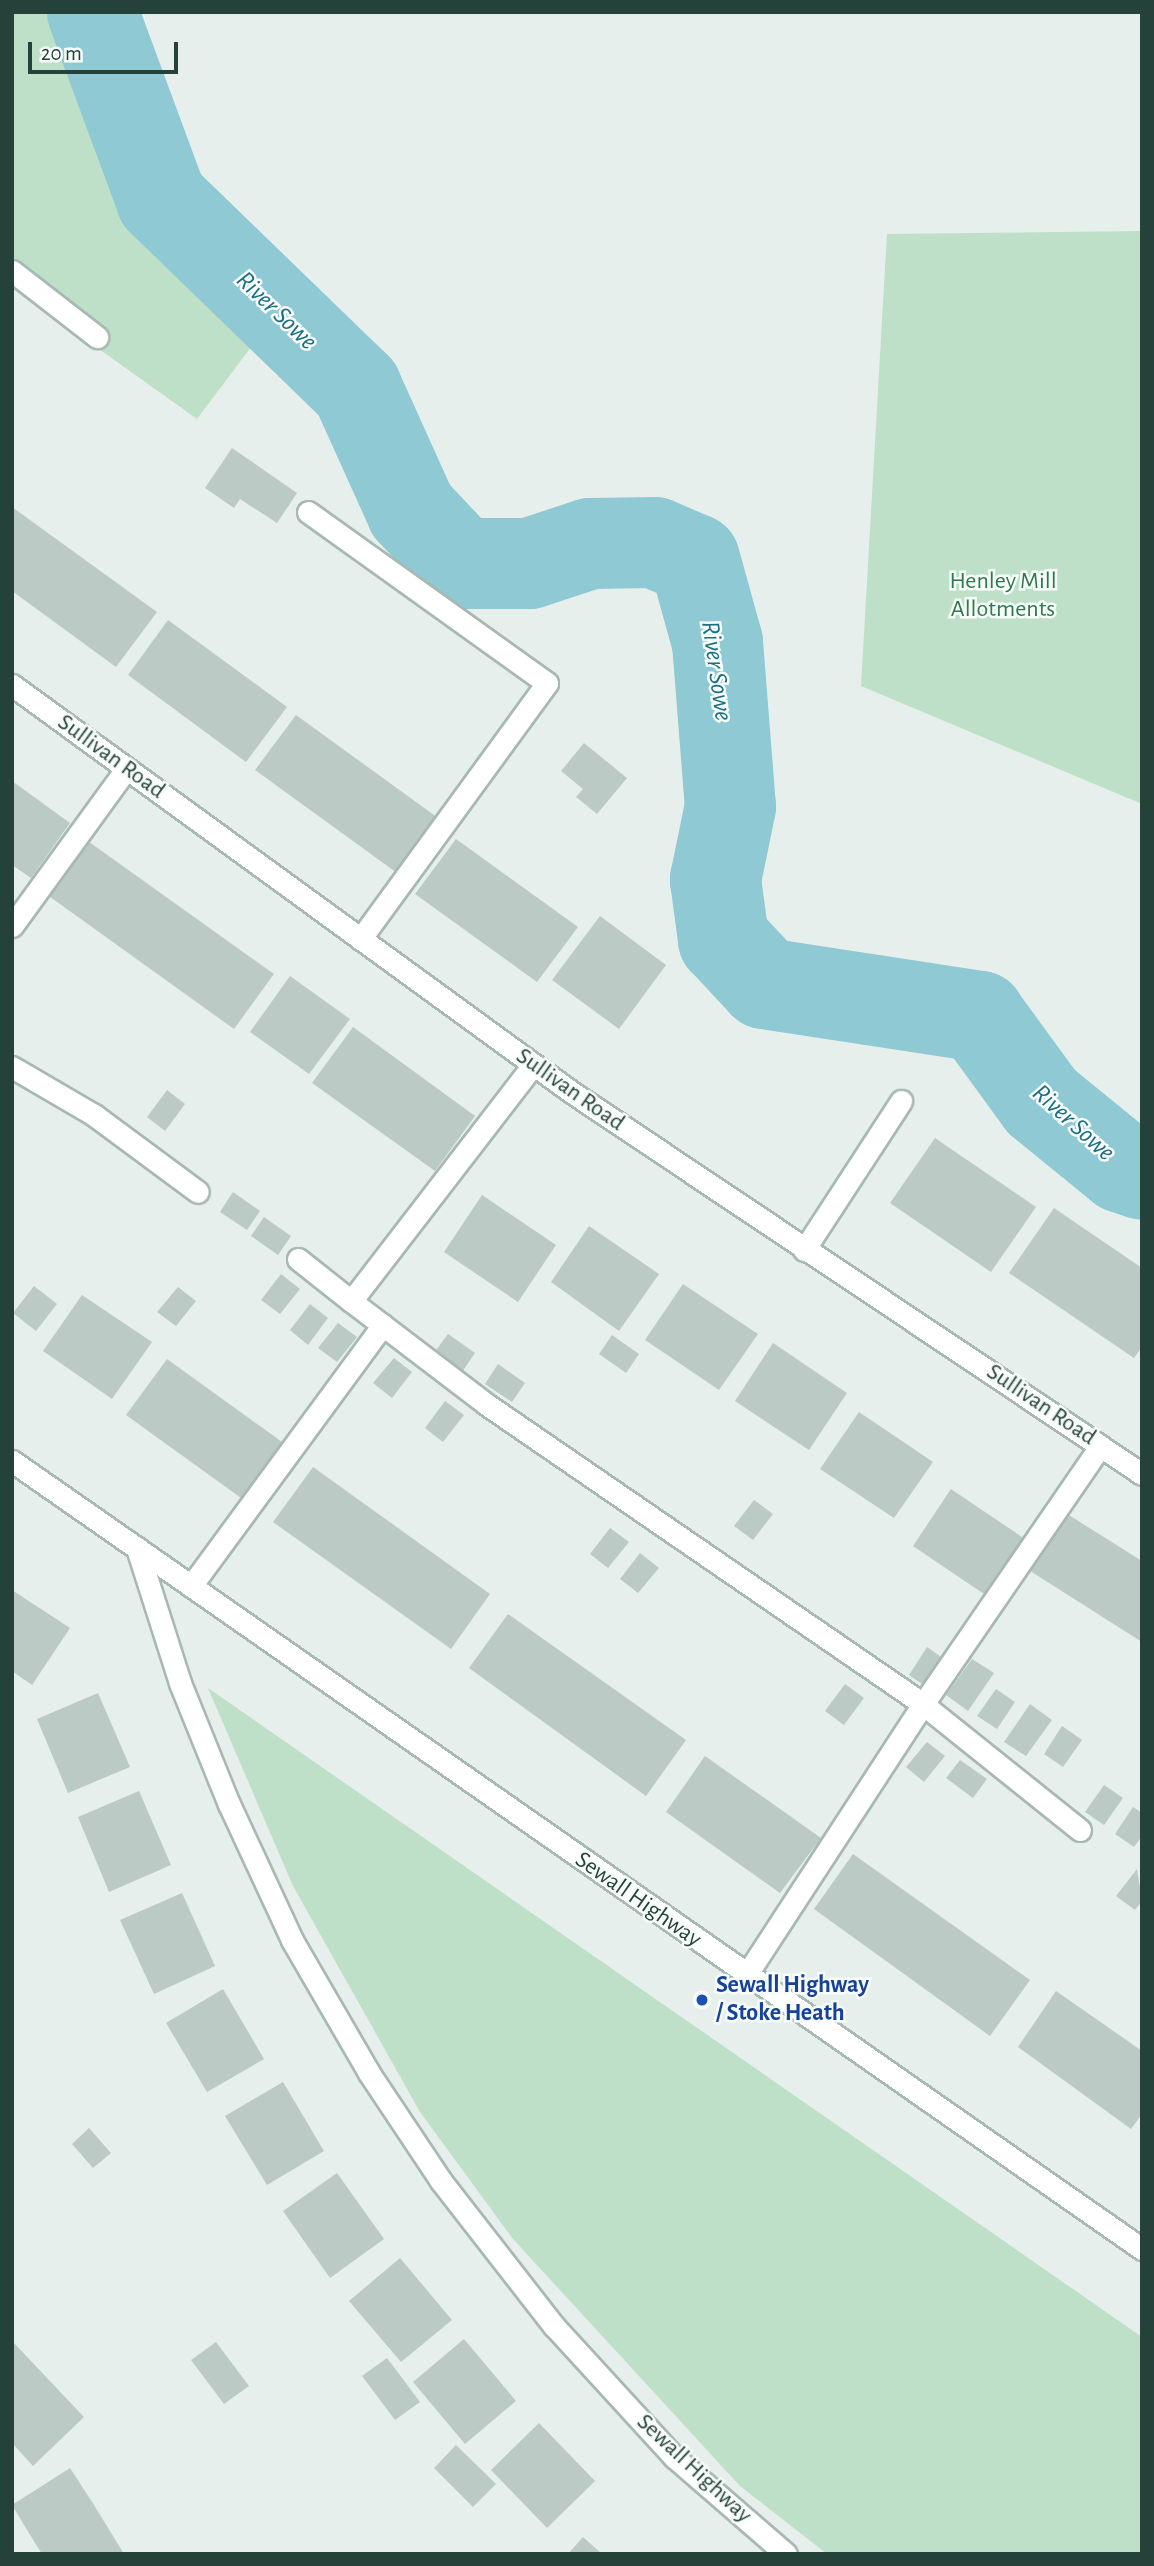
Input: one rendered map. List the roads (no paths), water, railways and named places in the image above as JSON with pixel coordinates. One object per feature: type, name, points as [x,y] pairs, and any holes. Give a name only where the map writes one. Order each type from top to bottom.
[{"type":"street","points":[[12,271],[97,337]]},
{"type":"street","points":[[308,512],[547,683],[360,939]]},
{"type":"street","name":"Sullivan Road","points":[[12,685],[533,1065],[804,1250],[1142,1474]]},
{"type":"street","points":[[12,926],[126,769]]},
{"type":"street","points":[[351,1301],[533,1065]]},
{"type":"street","points":[[12,1068],[94,1115],[198,1192]]},
{"type":"street","points":[[804,1250],[901,1101]]},
{"type":"street","points":[[298,1259],[486,1404],[923,1704],[1080,1830]]},
{"type":"street","points":[[191,1586],[383,1325]]},
{"type":"street","points":[[746,1976],[923,1704],[1100,1446]]},
{"type":"street","name":"Sewall Highway","points":[[12,1461],[746,1976],[1142,2249]]},
{"type":"street","name":"Sewall Highway","points":[[137,1548],[180,1683],[229,1804],[292,1940],[369,2073],[441,2181],[554,2326],[674,2457],[786,2554]]},
{"type":"waterway","name":"River Sowe","points":[[92,12],[161,199],[356,388],[411,510],[461,563],[529,563],[590,543],[654,542],[694,559],[717,642],[730,806],[715,879],[723,939],[764,983],[979,1016],[1041,1101],[1122,1167],[1142,1174]]},
{"type":"place","name":"Sewall Highway / Stoke Heath","points":[[702,2000]]},
{"type":"park label","name":"Henley Mill Allotments","points":[[1003,596]]}]
